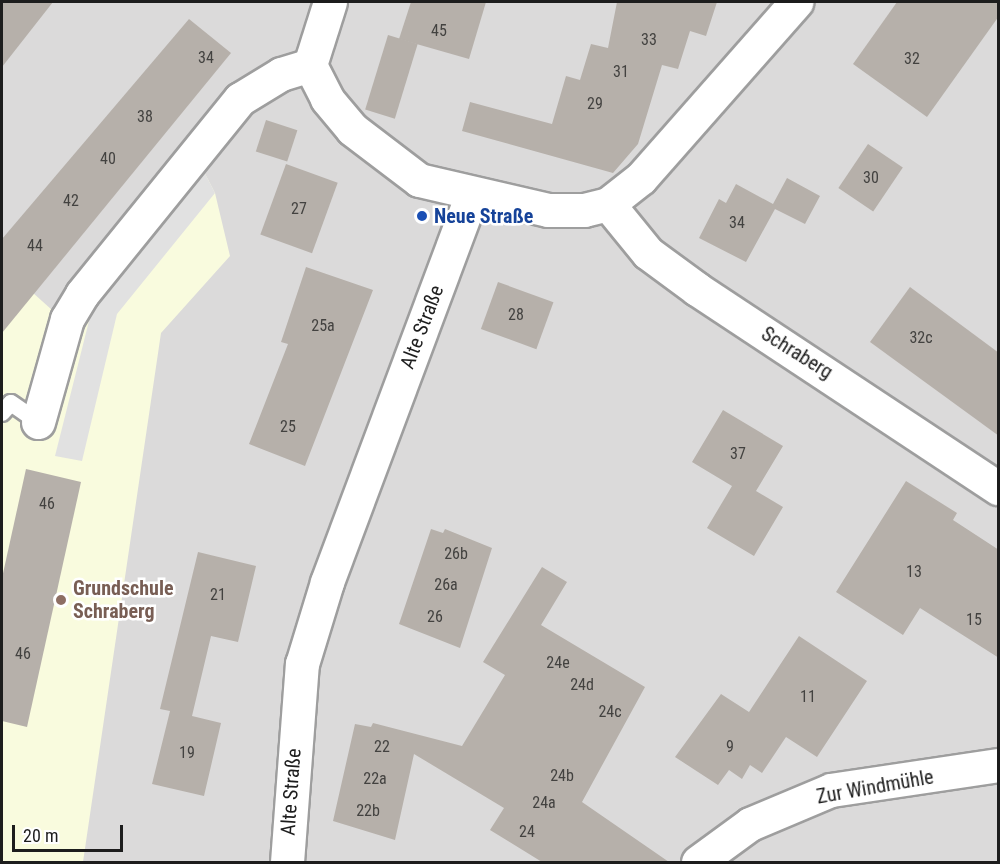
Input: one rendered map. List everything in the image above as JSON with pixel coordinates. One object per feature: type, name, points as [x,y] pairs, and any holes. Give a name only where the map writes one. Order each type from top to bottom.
[{"type":"street","points":[[316,2],[310,65],[327,99],[382,157],[418,180],[472,195],[548,210],[608,204],[640,178],[796,2]]},
{"type":"street","points":[[310,65],[330,2]]},
{"type":"street","points":[[38,422],[67,319],[82,294],[240,99],[281,74],[310,65]]},
{"type":"street","name":"Alte Straße","points":[[287,862],[302,664],[327,582],[472,195]]},
{"type":"street","name":"Schraberg","points":[[608,204],[648,253],[697,290],[999,488]]},
{"type":"street","name":"Zur Windmühle","points":[[698,862],[750,824],[831,790],[999,765]]},
{"type":"lane","points":[[2,413],[10,403],[38,422]]},
{"type":"shaded area","points":[[2,2],[998,2],[998,862],[2,862]]},
{"type":"shaded area","name":"Grundschule Schraberg","points":[[201,166],[215,193],[230,256],[161,333],[83,862],[2,862],[2,265],[82,337],[93,305]]},
{"type":"shaded area","points":[[201,166],[215,193],[117,314],[82,461],[55,456],[93,305]]},
{"type":"building","points":[[2,2],[53,2],[2,67]]},
{"type":"building","points":[[411,2],[486,2],[469,59],[399,39]]},
{"type":"building","points":[[617,2],[717,2],[706,36],[690,31],[678,69],[662,65],[638,144],[613,173],[462,131],[470,102],[552,124],[566,76],[580,80],[591,44],[608,48]]},
{"type":"building","points":[[897,2],[999,2],[999,16],[927,117],[853,64]]},
{"type":"building","points":[[189,19],[231,53],[2,333],[2,239]]},
{"type":"building","points":[[388,35],[418,44],[395,119],[365,110]]},
{"type":"building","points":[[266,120],[297,130],[287,162],[256,151]]},
{"type":"building","points":[[868,144],[903,167],[873,211],[838,188]]},
{"type":"building","points":[[286,164],[338,183],[312,253],[260,234]]},
{"type":"building","points":[[787,178],[820,196],[805,224],[775,209],[746,262],[699,238],[719,199],[726,203],[736,184],[773,204]]},
{"type":"building","points":[[306,267],[373,290],[305,466],[249,444],[288,344],[281,342]]},
{"type":"building","points":[[498,282],[553,302],[536,349],[481,329]]},
{"type":"building","points":[[910,287],[999,353],[999,436],[870,342]]},
{"type":"building","points":[[723,410],[783,446],[756,491],[783,507],[754,556],[707,528],[732,486],[692,462]]},
{"type":"building","points":[[26,469],[81,482],[27,727],[2,721],[2,578]]},
{"type":"building","points":[[906,481],[957,513],[953,520],[999,550],[999,658],[920,608],[903,635],[836,592]]},
{"type":"building","points":[[431,529],[443,533],[445,529],[492,548],[460,648],[399,624]]},
{"type":"building","points":[[198,552],[256,566],[238,642],[211,636],[192,716],[221,723],[204,796],[152,784],[170,711],[160,709]]},
{"type":"building","points":[[542,567],[567,582],[541,625],[645,687],[582,802],[669,862],[542,862],[490,830],[504,808],[414,754],[395,840],[333,821],[355,724],[371,727],[373,723],[462,746],[505,675],[483,662]]},
{"type":"building","points":[[799,636],[867,681],[817,757],[786,737],[762,773],[750,765],[742,779],[729,770],[718,785],[675,757],[721,694],[749,712]]},
{"type":"place","name":"Neue Straße","points":[[422,216]]},
{"type":"place","name":"Grundschule Schraberg","points":[[61,600]]}]
